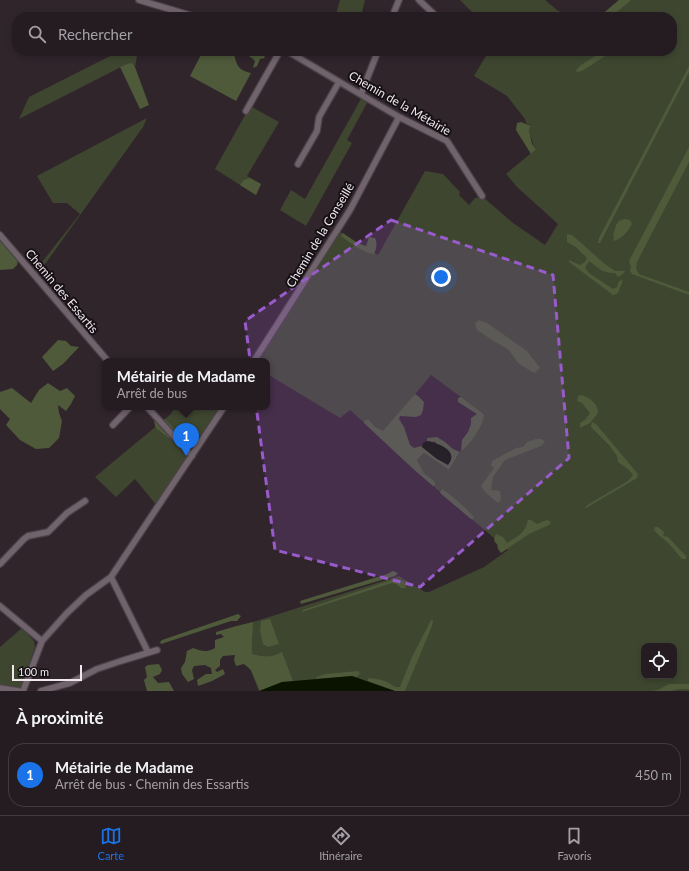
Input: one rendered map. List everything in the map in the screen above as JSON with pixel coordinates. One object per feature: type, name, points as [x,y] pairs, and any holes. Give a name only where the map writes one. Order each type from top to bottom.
[{"type":"street","points":[[139,0],[179,12]]},
{"type":"street","points":[[394,12],[399,0]]},
{"type":"street","points":[[419,0],[432,12]]},
{"type":"street","points":[[246,111],[277,56]]},
{"type":"street","name":"Chemin de la Métairie","points":[[295,56],[399,117],[447,141],[482,196]]},
{"type":"street","points":[[361,94],[376,56]]},
{"type":"street","points":[[298,164],[317,131],[319,117],[339,82]]},
{"type":"street","name":"Chemin de la Conseillé","points":[[256,358],[350,210],[399,117]]},
{"type":"street","name":"Chemin des Essartis","points":[[0,235],[105,358]]},
{"type":"street","points":[[113,425],[127,410]]},
{"type":"street","points":[[150,410],[192,456]]},
{"type":"street","points":[[23,691],[42,641],[67,613],[86,595],[111,577],[222,410]]},
{"type":"street","points":[[0,564],[28,536],[48,532],[67,514],[85,501]]},
{"type":"street","points":[[111,577],[148,652]]},
{"type":"street","points":[[0,606],[42,641]]},
{"type":"street","points":[[41,691],[70,683],[97,670],[157,650]]},
{"type":"street","points":[[0,688],[19,691]]},
{"type":"highlighted area","points":[[391,220],[553,275],[569,458],[420,587],[275,550],[245,321]]},
{"type":"shaded area","points":[[340,0],[365,0],[362,12],[336,12]]},
{"type":"shaded area","points":[[460,0],[545,0],[560,12],[472,12]]},
{"type":"shaded area","points":[[619,0],[689,0],[689,691],[259,691],[233,627],[399,576],[425,592],[429,592],[484,567],[508,550],[411,467],[424,453],[449,470],[484,414],[431,375],[380,437],[350,410],[340,418],[270,376],[270,358],[259,358],[337,230],[378,255],[425,171],[443,174],[460,192],[459,195],[469,205],[475,198],[483,197],[513,223],[545,245],[558,224],[517,187],[506,174],[536,149],[529,130],[531,126],[526,123],[525,119],[507,96],[474,76],[486,56],[677,56],[677,12],[605,12]]},
{"type":"shaded area","points":[[110,56],[137,56],[135,67],[133,64],[123,66],[19,119],[29,97]]},
{"type":"shaded area","points":[[362,97],[368,101],[347,140],[352,143],[306,226],[280,210],[291,190],[305,199]]},
{"type":"shaded area","points":[[250,106],[279,122],[247,176],[261,184],[256,195],[215,169]]},
{"type":"shaded area","points":[[147,118],[143,127],[38,274],[35,271],[80,214],[67,203],[53,203],[37,176]]},
{"type":"shaded area","points":[[173,410],[222,410],[158,507],[135,479],[116,497],[95,477],[171,414]]},
{"type":"shaded area","points":[[427,441],[436,443],[449,451],[451,460],[448,465],[437,459],[422,447],[423,443]]},
{"type":"shaded area","points":[[22,628],[34,641],[35,647],[20,691],[0,691],[0,647]]},
{"type":"shaded area","points":[[352,676],[395,691],[259,691],[282,682]]},
{"type":"green space","points":[[619,0],[631,0],[617,12],[605,12]]},
{"type":"green space","points":[[200,56],[234,56],[239,67],[244,71],[251,73],[236,101],[190,76]]},
{"type":"green space","points":[[248,56],[264,56],[265,58],[260,59],[257,66],[253,68],[255,61]]},
{"type":"green space","points":[[595,56],[605,56],[582,71],[577,72],[576,70]]},
{"type":"green space","points":[[130,63],[135,67],[149,105],[140,109],[120,67]]},
{"type":"green space","points":[[689,66],[689,72],[600,243],[598,243],[599,238]]},
{"type":"green space","points":[[521,122],[531,126],[529,130],[532,144],[536,149],[531,154],[516,130],[517,123]]},
{"type":"green space","points":[[689,147],[689,162],[637,262],[636,269],[639,274],[689,292],[689,295],[632,274],[630,271],[631,267],[629,261]]},
{"type":"green space","points":[[250,178],[261,184],[256,195],[240,185],[244,180]]},
{"type":"green space","points":[[624,219],[630,220],[632,224],[629,230],[619,239],[613,241],[616,225],[619,221]]},
{"type":"green space","points":[[343,233],[357,243],[366,246],[369,237],[375,238],[377,244],[374,254],[365,252],[356,247],[341,236]]},
{"type":"green space","points":[[567,234],[572,235],[615,271],[625,271],[618,277],[615,273],[602,270],[589,261],[585,268],[589,273],[613,289],[617,287],[619,281],[623,280],[618,293],[613,295],[569,262],[569,260],[580,265],[585,262],[587,258],[576,247],[567,242]]},
{"type":"green space","points":[[0,235],[8,240],[19,253],[17,265],[13,269],[0,270]]},
{"type":"green space","points":[[479,320],[487,323],[527,351],[540,368],[534,373],[518,363],[509,350],[477,330],[475,323]]},
{"type":"green space","points":[[58,340],[66,341],[71,346],[79,347],[63,364],[53,371],[42,357]]},
{"type":"green space","points":[[48,383],[60,391],[67,388],[75,396],[66,411],[58,405],[62,421],[59,438],[49,448],[36,449],[20,440],[6,425],[10,419],[0,409],[0,392],[12,388],[31,403],[39,390]]},
{"type":"green space","points":[[415,394],[424,402],[421,415],[416,417],[400,416],[399,419],[404,427],[410,445],[414,448],[421,446],[437,459],[436,442],[427,441],[427,438],[437,437],[453,449],[460,452],[449,470],[424,453],[417,460],[424,473],[435,482],[435,485],[433,486],[364,423],[365,420],[369,420],[375,427],[383,431]]},
{"type":"green space","points":[[582,395],[593,402],[597,407],[598,413],[590,423],[580,428],[580,423],[585,420],[590,413],[582,403],[577,401],[578,396]]},
{"type":"green space","points":[[461,397],[484,414],[484,418],[476,434],[468,445],[461,451],[462,440],[468,432],[471,424],[471,418],[477,414],[458,402],[458,398]]},
{"type":"green space","points":[[156,417],[162,422],[165,419],[188,444],[189,447],[186,450],[177,440],[172,440],[157,429],[154,420]]},
{"type":"green space","points":[[592,422],[596,424],[638,474],[637,478],[586,508],[585,507],[589,504],[628,481],[633,475],[618,462],[617,456],[609,445],[591,427]]},
{"type":"green space","points":[[542,439],[545,442],[541,446],[505,460],[493,477],[491,490],[500,491],[501,500],[498,503],[486,493],[481,486],[494,468],[491,465],[492,461],[516,448],[523,447],[527,442]]},
{"type":"green space","points":[[442,489],[455,498],[474,517],[473,519],[471,519],[440,493]]},
{"type":"green space","points":[[528,520],[531,520],[537,524],[547,520],[551,522],[549,525],[529,534],[501,553],[494,541],[496,534],[503,537],[507,543],[523,532]]},
{"type":"green space","points":[[655,527],[658,527],[664,532],[663,536],[668,537],[686,556],[686,559],[682,559],[654,530]]},
{"type":"green space","points":[[393,571],[398,573],[395,576],[301,604],[300,601]]},
{"type":"green space","points":[[394,579],[404,582],[406,588],[401,588],[392,583],[302,612],[303,610]]},
{"type":"green space","points":[[238,614],[241,616],[237,621],[231,621],[161,644],[160,642],[162,640]]},
{"type":"green space","points":[[270,619],[279,644],[268,647],[263,644],[260,631],[261,621]]},
{"type":"green space","points":[[431,620],[433,620],[432,626],[405,691],[395,691],[368,681],[368,678],[379,679],[395,687],[400,687],[412,657]]},
{"type":"green space","points":[[253,622],[252,654],[267,656],[282,652],[293,681],[282,682],[260,691],[251,670],[244,664],[236,666],[234,660],[235,655],[223,656],[220,660],[220,666],[215,670],[217,672],[223,669],[225,674],[198,686],[197,680],[206,674],[212,674],[211,668],[205,665],[194,666],[192,670],[194,679],[188,682],[182,674],[181,668],[185,662],[187,651],[193,648],[204,651],[212,650],[215,648],[215,640],[224,637],[221,634],[216,635],[216,632]]},
{"type":"green space","points":[[159,664],[162,670],[160,674],[153,677],[158,683],[169,682],[174,691],[147,691],[144,680],[147,677],[145,667],[148,665]]},
{"type":"green space","points":[[358,671],[360,674],[356,677],[316,679],[317,677],[325,674]]},
{"type":"green space","points":[[669,684],[689,684],[689,689],[650,691],[658,690]]},
{"type":"place","name":"Métairie de Madame","points":[[186,456]]}]
